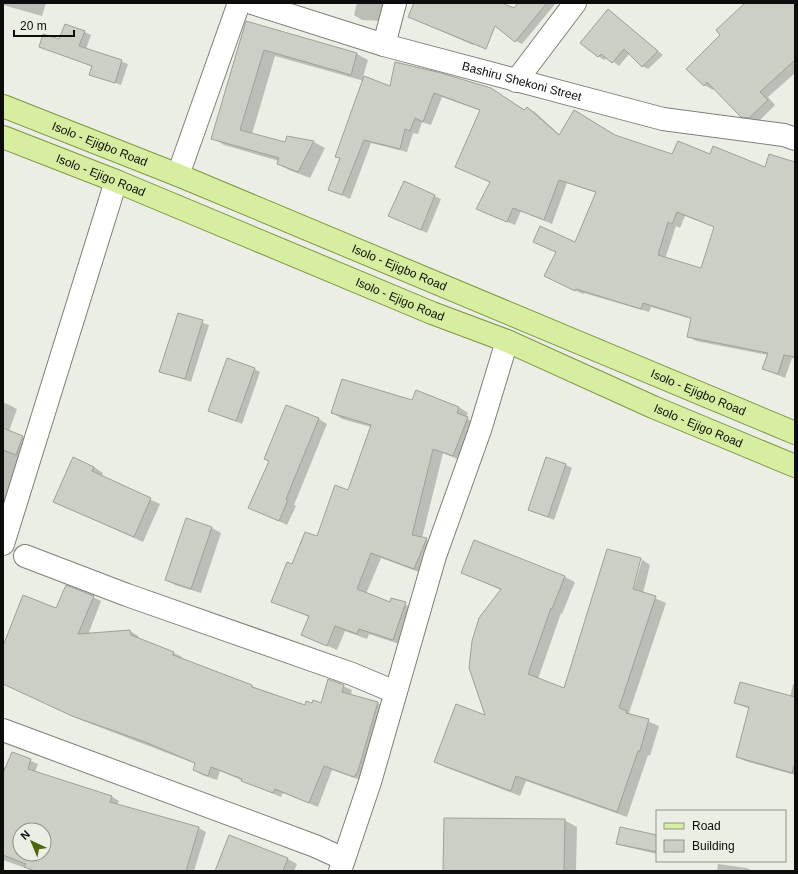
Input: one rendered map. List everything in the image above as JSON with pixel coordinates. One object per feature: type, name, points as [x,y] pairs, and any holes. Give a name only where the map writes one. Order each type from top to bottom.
[{"type":"main road","name":"Isolo - Ejigbo Road","points":[[3,106],[178,175],[795,433]]},
{"type":"main road","name":"Isolo - Ejigo Road","points":[[3,137],[116,181],[432,313],[507,341],[653,407],[795,466]]},
{"type":"street","points":[[178,175],[240,3]]},
{"type":"street","name":"Bashiru Shekoni Street","points":[[252,3],[384,45],[663,119],[791,131]]},
{"type":"street","points":[[384,45],[395,3]]},
{"type":"street","points":[[516,81],[575,3]]},
{"type":"street","points":[[3,544],[116,181]]},
{"type":"street","points":[[3,730],[315,846],[342,865],[370,782],[435,556],[480,430],[507,341]]},
{"type":"street","points":[[25,556],[127,596],[352,674],[395,692]]},
{"type":"building","points":[[414,3],[502,3],[514,8],[518,3],[547,3],[515,42],[495,26],[486,49],[408,17]]},
{"type":"building","points":[[745,3],[795,3],[795,60],[760,92],[768,100],[749,118],[741,117],[707,82],[704,86],[686,69],[720,35],[716,30]]},
{"type":"building","points":[[608,9],[658,51],[642,67],[624,49],[612,63],[601,54],[598,57],[580,43]]},
{"type":"building","points":[[246,21],[357,53],[351,75],[264,50],[240,130],[285,142],[287,136],[314,141],[298,172],[277,164],[279,158],[211,139]]},
{"type":"building","points":[[65,24],[85,31],[79,46],[122,60],[115,83],[89,75],[92,66],[39,47],[43,34],[59,39]]},
{"type":"building","points":[[395,62],[441,73],[491,88],[524,110],[527,107],[559,135],[574,110],[615,135],[672,154],[678,141],[710,154],[713,146],[765,167],[769,154],[795,162],[795,357],[784,355],[778,374],[762,369],[768,353],[687,337],[691,318],[643,303],[641,309],[576,289],[575,291],[544,276],[556,252],[533,242],[540,226],[575,242],[596,192],[559,180],[544,220],[513,208],[507,222],[476,209],[490,182],[455,167],[480,110],[434,93],[423,122],[415,118],[410,131],[405,129],[400,149],[364,140],[342,195],[328,190],[340,158],[335,157],[364,76],[390,86]],"holes":[[[677,212],[714,227],[701,268],[658,255],[668,222],[672,224]]]},
{"type":"building","points":[[404,181],[435,195],[421,230],[388,216]]},
{"type":"building","points":[[178,313],[203,320],[185,379],[159,372]]},
{"type":"building","points":[[227,358],[255,368],[236,421],[208,411]]},
{"type":"building","points":[[342,379],[412,400],[416,390],[459,407],[457,413],[468,417],[453,456],[433,449],[412,535],[427,538],[414,569],[371,553],[357,589],[390,602],[391,598],[406,602],[393,640],[359,629],[357,634],[335,626],[327,646],[301,635],[309,616],[271,602],[287,562],[292,564],[305,532],[317,536],[335,485],[348,490],[371,425],[331,413]]},
{"type":"building","points":[[286,405],[319,418],[286,499],[288,500],[279,521],[248,508],[269,461],[264,459]]},
{"type":"building","points":[[3,428],[23,436],[16,455],[3,450]]},
{"type":"building","points":[[73,457],[94,467],[92,471],[151,498],[134,537],[53,502]]},
{"type":"building","points":[[546,457],[566,464],[548,517],[528,510]]},
{"type":"building","points":[[186,518],[212,527],[191,589],[165,580]]},
{"type":"building","points":[[474,540],[565,576],[552,609],[551,608],[528,674],[564,688],[607,549],[641,558],[633,589],[656,596],[619,708],[627,711],[626,713],[649,719],[640,751],[638,751],[617,812],[516,776],[511,791],[434,762],[456,704],[485,715],[469,668],[472,641],[479,618],[501,589],[461,573]]},
{"type":"building","points":[[66,585],[94,596],[78,634],[130,630],[131,635],[174,652],[173,655],[252,685],[252,687],[305,705],[306,701],[312,703],[313,700],[321,703],[328,679],[344,685],[342,692],[378,702],[358,771],[354,777],[324,766],[309,803],[275,789],[273,793],[241,781],[242,779],[211,767],[208,776],[193,770],[195,763],[145,742],[72,716],[3,684],[3,646],[23,595],[56,608]]},
{"type":"building","points":[[740,682],[795,697],[795,763],[792,773],[736,757],[749,707],[734,703]]},
{"type":"building","points":[[12,752],[31,759],[28,769],[112,796],[110,802],[199,827],[186,871],[35,871],[24,867],[26,864],[21,862],[52,862],[52,822],[12,822],[12,859],[3,855],[3,773]]},
{"type":"building","points":[[444,818],[565,819],[564,871],[443,871]]},
{"type":"building","points":[[620,827],[656,835],[656,852],[616,844]]},
{"type":"building","points":[[229,835],[288,858],[283,871],[215,871]]}]
